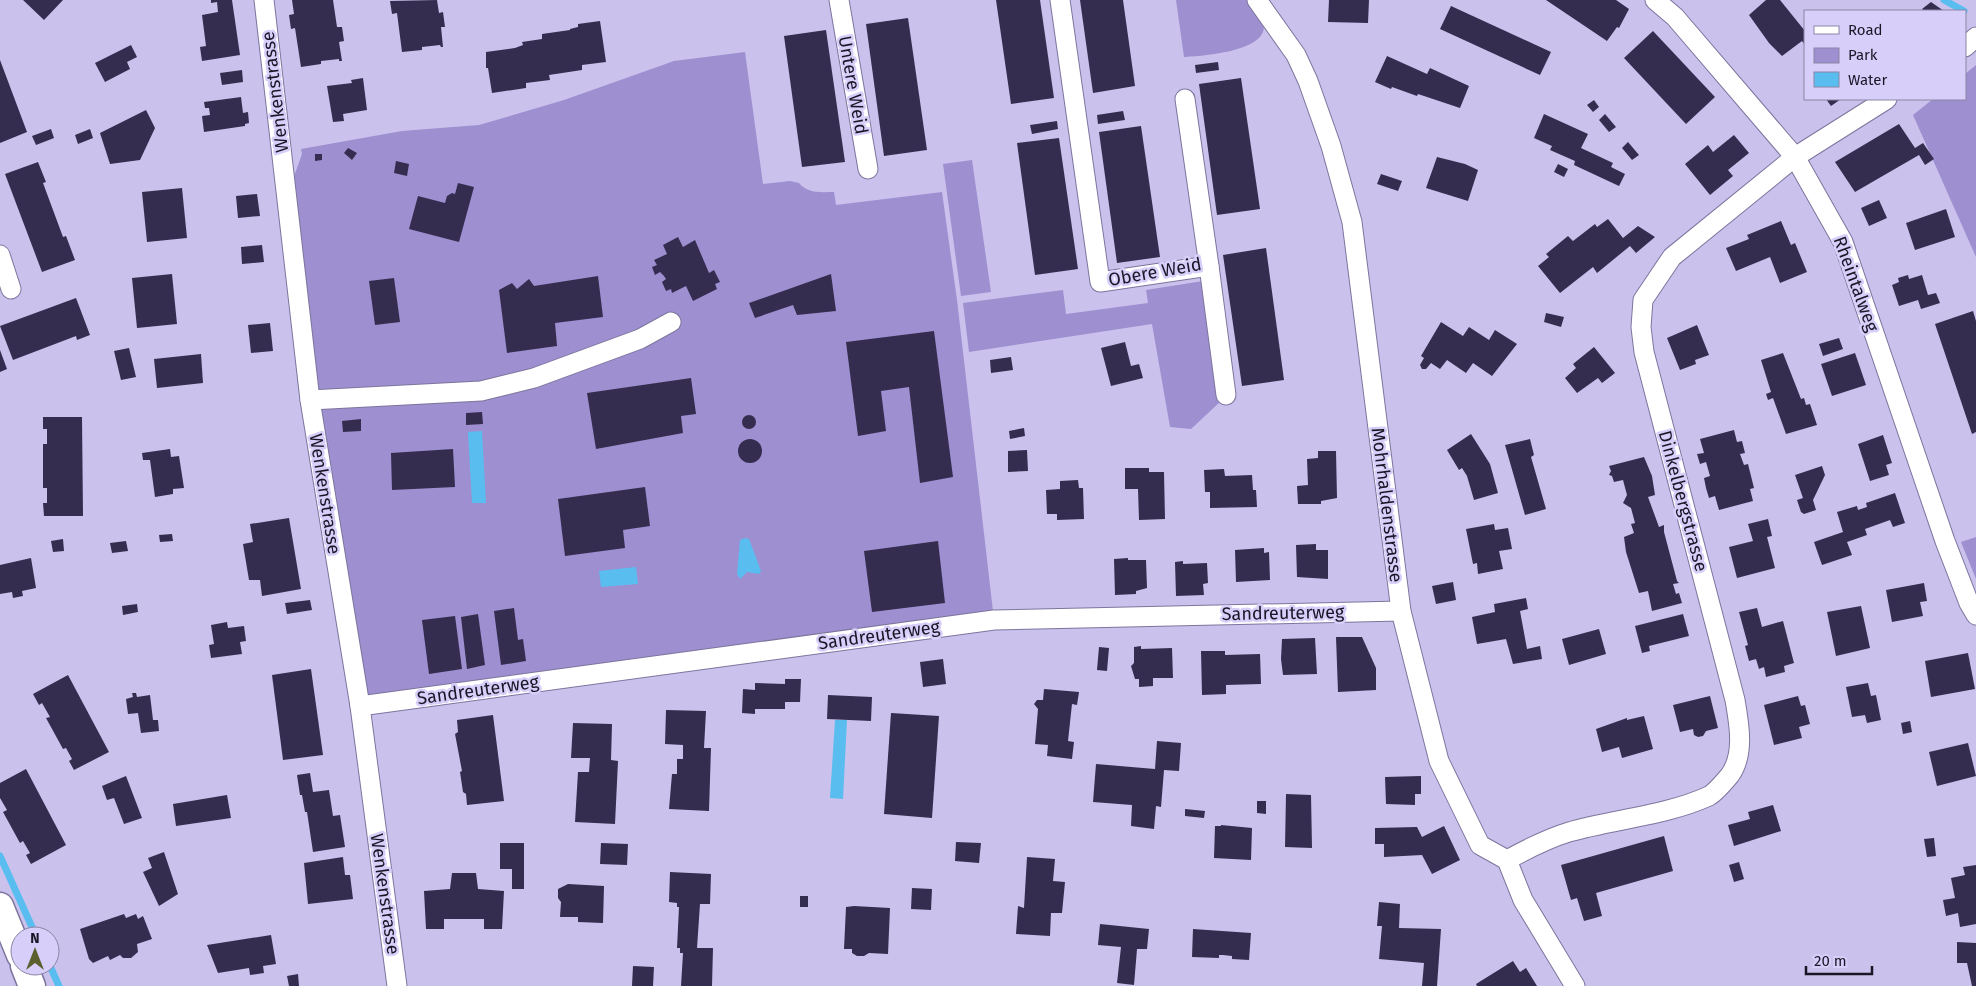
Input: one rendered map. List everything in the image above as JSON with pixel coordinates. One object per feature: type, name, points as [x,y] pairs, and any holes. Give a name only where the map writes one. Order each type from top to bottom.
[{"type":"street","name":"Wenkenstrasse","points":[[264,0],[310,400],[360,706],[397,986]]},
{"type":"street","name":"Untere Weid","points":[[838,0],[868,169]]},
{"type":"street","name":"Obere Weid","points":[[1060,0],[1100,282],[1209,266],[1184,99]]},
{"type":"street","name":"Mohrhaldenstrasse","points":[[1256,0],[1296,55],[1308,81],[1331,146],[1352,222],[1401,611],[1439,761],[1480,845],[1507,860]]},
{"type":"street","name":"Rheintalweg","points":[[1655,0],[1675,18],[1795,158],[1843,242],[1945,541],[1969,603],[1976,614]]},
{"type":"street","points":[[1966,46],[1976,37]]},
{"type":"street","name":"Dinkelbergstrasse","points":[[1507,860],[1538,842],[1569,832],[1674,807],[1710,795],[1731,773],[1738,751],[1740,731],[1735,700],[1644,352],[1641,327],[1643,300],[1672,257],[1795,158],[1885,100]]},
{"type":"street","points":[[0,255],[11,289]]},
{"type":"street","points":[[1209,266],[1226,395]]},
{"type":"street","points":[[310,400],[481,391],[543,375],[640,339],[670,322]]},
{"type":"street","name":"Sandreuterweg","points":[[360,706],[994,620],[1401,611]]},
{"type":"street","points":[[1507,860],[1523,900],[1575,986]]},
{"type":"street","points":[[0,906],[10,930]]},
{"type":"green space","points":[[1176,0],[1247,0],[1260,16],[1263,23],[1262,35],[1254,42],[1231,51],[1184,57]]},
{"type":"green space","points":[[745,52],[763,184],[790,181],[799,183],[811,191],[834,192],[836,205],[942,192],[957,300],[994,620],[360,706],[287,196],[302,154],[301,149],[402,131],[479,125],[564,100],[674,61]]},
{"type":"green space","points":[[1976,65],[1976,257],[1913,115],[1932,100],[1966,100],[1966,73]]},
{"type":"green space","points":[[972,160],[991,292],[961,296],[943,164]]},
{"type":"green space","points":[[1203,281],[1221,401],[1191,429],[1170,427],[1152,324],[969,352],[963,303],[1063,290],[1066,314],[1148,303],[1146,290]]},
{"type":"green space","points":[[1976,537],[1976,579],[1961,542]]},
{"type":"water","points":[[482,431],[486,503],[472,503],[468,432]]},
{"type":"water","points":[[749,539],[761,571],[759,574],[747,572],[740,579],[737,574],[740,540]]},
{"type":"water","points":[[636,567],[638,584],[601,587],[599,571]]},
{"type":"water","points":[[835,720],[847,720],[843,799],[830,798]]},
{"type":"building","points":[[23,0],[63,0],[44,20]]},
{"type":"building","points":[[211,0],[232,0],[240,55],[202,61],[200,47],[206,46],[202,15],[218,12],[217,2],[211,3]]},
{"type":"building","points":[[292,0],[333,0],[337,27],[342,27],[344,41],[339,42],[342,61],[339,61],[339,59],[321,61],[321,64],[301,67],[295,28],[291,29],[289,15],[294,14]]},
{"type":"building","points":[[437,0],[439,13],[443,12],[445,27],[441,27],[443,47],[440,45],[422,47],[422,50],[402,52],[397,13],[392,14],[390,1]]},
{"type":"building","points":[[996,0],[1040,0],[1054,98],[1011,104]]},
{"type":"building","points":[[1080,0],[1123,0],[1135,86],[1093,93]]},
{"type":"building","points":[[1329,0],[1369,0],[1368,23],[1328,22]]},
{"type":"building","points":[[1546,0],[1616,0],[1629,9],[1619,28],[1617,27],[1607,41]]},
{"type":"building","points":[[1766,0],[1780,0],[1804,30],[1804,44],[1802,41],[1782,56],[1769,43],[1749,15]]},
{"type":"building","points":[[1931,2],[1943,10],[1923,10]]},
{"type":"building","points":[[1451,6],[1551,52],[1540,75],[1440,29]]},
{"type":"building","points":[[908,18],[927,150],[884,156],[866,24]]},
{"type":"building","points":[[600,21],[606,62],[582,65],[582,70],[549,75],[550,80],[526,83],[526,88],[492,93],[488,68],[486,68],[486,52],[515,48],[523,45],[522,42],[542,39],[542,34],[570,30],[578,27],[578,24]]},
{"type":"building","points":[[826,30],[845,162],[802,167],[784,36]]},
{"type":"building","points":[[1653,31],[1715,97],[1686,124],[1624,58]]},
{"type":"building","points":[[131,45],[137,57],[127,62],[130,69],[105,82],[95,63]]},
{"type":"building","points":[[1387,56],[1427,74],[1430,68],[1469,86],[1460,108],[1418,94],[1417,96],[1392,87],[1391,89],[1375,82]]},
{"type":"building","points":[[0,60],[27,132],[0,143]]},
{"type":"building","points":[[1218,62],[1219,70],[1196,73],[1195,65]]},
{"type":"building","points":[[242,70],[243,82],[222,85],[220,73]]},
{"type":"building","points":[[363,78],[367,110],[343,114],[344,121],[333,122],[327,86],[352,83],[351,80]]},
{"type":"building","points":[[1241,78],[1260,209],[1217,215],[1199,84]]},
{"type":"building","points":[[241,97],[243,113],[248,112],[249,123],[245,124],[245,126],[204,132],[202,116],[210,115],[209,108],[205,108],[204,102]]},
{"type":"building","points":[[1594,100],[1599,107],[1593,112],[1587,105]]},
{"type":"building","points":[[1827,100],[1840,100],[1831,106]]},
{"type":"building","points":[[146,110],[155,128],[140,160],[110,164],[100,133]]},
{"type":"building","points":[[1123,111],[1125,120],[1098,124],[1097,115]]},
{"type":"building","points":[[1544,114],[1588,134],[1581,148],[1613,163],[1611,167],[1625,174],[1619,186],[1574,165],[1575,161],[1550,150],[1552,146],[1534,138]]},
{"type":"building","points":[[1605,114],[1616,127],[1609,132],[1599,120]]},
{"type":"building","points":[[1057,121],[1058,129],[1032,134],[1030,125]]},
{"type":"building","points":[[1899,124],[1915,148],[1923,143],[1934,159],[1925,165],[1919,155],[1855,192],[1835,162]]},
{"type":"building","points":[[1141,126],[1160,257],[1117,263],[1099,132]]},
{"type":"building","points":[[51,129],[54,138],[36,145],[32,136]]},
{"type":"building","points":[[90,129],[93,138],[78,144],[75,135]]},
{"type":"building","points":[[1734,135],[1749,153],[1728,170],[1733,176],[1710,195],[1685,164],[1708,145],[1713,152]]},
{"type":"building","points":[[1059,138],[1078,269],[1035,275],[1017,143]]},
{"type":"building","points":[[1628,142],[1639,155],[1632,160],[1622,148]]},
{"type":"building","points":[[348,148],[357,153],[352,160],[344,153]]},
{"type":"building","points":[[315,154],[322,154],[322,160],[315,161]]},
{"type":"building","points":[[1437,157],[1465,164],[1478,170],[1468,201],[1426,188]]},
{"type":"building","points":[[396,161],[409,164],[407,176],[394,173]]},
{"type":"building","points":[[38,162],[46,182],[43,183],[63,237],[66,236],[75,260],[42,272],[5,174]]},
{"type":"building","points":[[1558,164],[1568,169],[1564,177],[1554,172]]},
{"type":"building","points":[[1381,174],[1402,181],[1398,191],[1377,184]]},
{"type":"building","points":[[458,183],[474,187],[459,242],[409,229],[418,196],[445,203],[447,196],[452,193],[455,194]]},
{"type":"building","points":[[182,188],[187,238],[147,242],[142,192]]},
{"type":"building","points":[[257,194],[260,216],[238,218],[236,196]]},
{"type":"building","points":[[1879,200],[1887,218],[1869,226],[1861,208]]},
{"type":"building","points":[[1946,209],[1955,237],[1915,250],[1906,223]]},
{"type":"building","points":[[1608,219],[1623,238],[1638,226],[1655,237],[1636,253],[1630,246],[1597,273],[1593,267],[1560,293],[1538,266],[1549,257],[1546,254],[1568,236],[1573,241],[1595,224],[1597,227]]},
{"type":"building","points":[[1781,221],[1791,245],[1795,243],[1807,272],[1780,283],[1770,257],[1736,271],[1726,248],[1749,239],[1747,235]]},
{"type":"building","points":[[678,237],[683,247],[695,240],[709,273],[714,270],[720,282],[715,284],[717,289],[693,301],[686,286],[672,293],[671,289],[666,291],[662,282],[666,279],[660,272],[655,275],[652,267],[657,265],[654,260],[667,254],[663,245]]},
{"type":"building","points":[[262,245],[264,262],[242,264],[241,247]]},
{"type":"building","points":[[1266,248],[1284,380],[1242,386],[1223,255]]},
{"type":"building","points":[[172,274],[177,324],[137,328],[132,278]]},
{"type":"building","points":[[831,274],[836,311],[797,315],[793,305],[755,318],[749,303]]},
{"type":"building","points":[[1908,275],[1909,279],[1922,275],[1928,295],[1936,293],[1940,303],[1921,309],[1918,300],[1899,306],[1892,285],[1899,282],[1898,278]]},
{"type":"building","points":[[598,276],[603,317],[555,323],[557,346],[507,353],[499,290],[512,283],[517,289],[529,279],[534,286]]},
{"type":"building","points":[[394,278],[400,322],[375,325],[369,281]]},
{"type":"building","points":[[76,298],[90,335],[77,340],[76,336],[13,360],[0,326]]},
{"type":"building","points":[[1973,311],[1976,321],[1976,432],[1972,434],[1935,324]]},
{"type":"building","points":[[1546,313],[1564,317],[1561,327],[1544,322]]},
{"type":"building","points":[[1441,322],[1463,336],[1469,327],[1489,340],[1495,330],[1517,344],[1492,376],[1473,363],[1466,373],[1447,360],[1440,369],[1431,363],[1426,369],[1422,369],[1420,365],[1424,358],[1421,356]]},
{"type":"building","points":[[270,323],[273,351],[251,353],[248,325]]},
{"type":"building","points":[[1697,325],[1709,355],[1695,360],[1696,364],[1680,370],[1667,338]]},
{"type":"building","points":[[934,331],[953,477],[920,483],[909,387],[881,391],[886,431],[858,436],[846,342]]},
{"type":"building","points":[[1839,338],[1843,349],[1823,356],[1819,344]]},
{"type":"building","points":[[1125,342],[1131,366],[1139,364],[1143,378],[1111,386],[1101,348]]},
{"type":"building","points":[[1594,347],[1615,373],[1602,383],[1598,378],[1577,393],[1565,378],[1576,368],[1573,364]]},
{"type":"building","points":[[129,348],[136,377],[121,380],[114,351]]},
{"type":"building","points":[[0,350],[7,369],[0,372]]},
{"type":"building","points":[[1783,353],[1801,399],[1804,398],[1806,405],[1810,404],[1817,425],[1786,434],[1773,398],[1768,400],[1766,394],[1771,392],[1761,360]]},
{"type":"building","points":[[1855,353],[1866,385],[1832,396],[1821,364]]},
{"type":"building","points":[[201,354],[203,383],[157,388],[154,359]]},
{"type":"building","points":[[1011,357],[1013,370],[991,373],[990,360]]},
{"type":"building","points":[[691,378],[696,414],[681,416],[683,433],[596,449],[587,393]]},
{"type":"building","points":[[482,412],[483,424],[466,425],[466,413]]},
{"type":"building","points":[[746,415],[752,415],[756,422],[752,429],[746,429],[742,425],[742,419]]},
{"type":"building","points":[[43,417],[82,417],[83,516],[44,516],[43,503],[47,503],[47,488],[43,488],[43,444],[47,444],[47,429],[43,429]]},
{"type":"building","points":[[361,419],[361,431],[343,432],[342,421]]},
{"type":"building","points":[[1024,428],[1025,436],[1010,439],[1009,431]]},
{"type":"building","points":[[1734,430],[1737,442],[1742,441],[1745,453],[1740,454],[1744,465],[1748,464],[1754,488],[1750,489],[1753,501],[1719,510],[1715,496],[1709,498],[1706,488],[1704,478],[1710,476],[1706,462],[1700,464],[1697,454],[1704,453],[1700,439]]},
{"type":"building","points":[[1471,434],[1490,464],[1498,493],[1474,500],[1467,476],[1462,468],[1459,470],[1447,450]]},
{"type":"building","points":[[1883,435],[1892,463],[1886,465],[1889,475],[1870,481],[1858,444]]},
{"type":"building","points":[[750,439],[759,442],[762,451],[759,460],[750,463],[741,460],[738,451],[741,442]]},
{"type":"building","points":[[1530,439],[1534,455],[1531,457],[1546,509],[1525,515],[1505,445]]},
{"type":"building","points":[[170,449],[171,457],[179,456],[184,488],[173,489],[173,494],[155,497],[150,460],[143,460],[142,453]]},
{"type":"building","points":[[453,449],[455,487],[392,490],[391,453]]},
{"type":"building","points":[[1027,450],[1028,471],[1008,472],[1008,451]]},
{"type":"building","points":[[1318,451],[1336,451],[1337,498],[1321,501],[1321,504],[1298,504],[1297,486],[1308,485],[1307,459],[1318,458]]},
{"type":"building","points":[[1644,457],[1652,476],[1655,495],[1648,497],[1659,527],[1664,525],[1664,532],[1679,583],[1673,584],[1676,594],[1679,593],[1682,603],[1652,611],[1648,591],[1639,593],[1626,552],[1624,537],[1634,533],[1631,524],[1635,523],[1631,508],[1623,503],[1627,495],[1623,480],[1614,482],[1612,476],[1609,475],[1611,471],[1609,466]]},
{"type":"building","points":[[1822,466],[1825,475],[1813,500],[1816,510],[1804,514],[1801,512],[1797,500],[1803,498],[1795,475]]},
{"type":"building","points":[[1125,468],[1149,468],[1149,472],[1164,472],[1165,519],[1139,520],[1138,489],[1125,489]]},
{"type":"building","points":[[1224,469],[1225,476],[1252,475],[1253,490],[1256,490],[1257,507],[1210,508],[1210,492],[1205,492],[1204,470]]},
{"type":"building","points":[[1078,480],[1079,488],[1083,488],[1084,519],[1057,520],[1057,514],[1047,514],[1046,490],[1060,489],[1060,481]]},
{"type":"building","points":[[645,487],[650,526],[623,530],[625,548],[565,556],[558,499]]},
{"type":"building","points":[[1895,493],[1905,523],[1893,527],[1890,520],[1865,529],[1867,535],[1847,542],[1852,555],[1822,565],[1814,542],[1843,532],[1837,512],[1857,506],[1858,510],[1867,507],[1866,503]]},
{"type":"building","points":[[289,518],[301,589],[262,596],[260,580],[249,580],[243,544],[253,542],[250,524]]},
{"type":"building","points":[[1768,519],[1772,536],[1767,537],[1775,568],[1737,578],[1729,547],[1753,541],[1748,524]]},
{"type":"building","points":[[1494,524],[1495,530],[1508,528],[1512,549],[1499,551],[1503,569],[1478,574],[1477,563],[1473,564],[1466,529]]},
{"type":"building","points":[[172,534],[173,541],[160,542],[159,535]]},
{"type":"building","points":[[63,539],[64,551],[53,552],[51,541]]},
{"type":"building","points":[[126,541],[128,551],[112,553],[110,543]]},
{"type":"building","points":[[938,541],[945,603],[872,612],[864,551]]},
{"type":"building","points":[[1316,544],[1316,550],[1328,550],[1328,579],[1297,577],[1296,545]]},
{"type":"building","points":[[1264,548],[1264,553],[1269,552],[1270,580],[1236,582],[1235,550]]},
{"type":"building","points":[[31,558],[36,588],[22,591],[23,596],[13,598],[12,592],[0,594],[0,565]]},
{"type":"building","points":[[1128,558],[1128,560],[1146,560],[1147,588],[1136,591],[1136,594],[1115,595],[1114,559]]},
{"type":"building","points":[[1183,561],[1183,564],[1207,563],[1208,583],[1203,584],[1204,595],[1176,596],[1175,562]]},
{"type":"building","points":[[1453,582],[1456,600],[1436,604],[1432,586]]},
{"type":"building","points":[[1924,583],[1927,601],[1920,602],[1923,616],[1892,622],[1886,590]]},
{"type":"building","points":[[1526,598],[1528,609],[1520,611],[1527,649],[1540,646],[1542,659],[1513,664],[1506,639],[1477,644],[1472,617],[1495,612],[1494,604]]},
{"type":"building","points":[[310,600],[312,610],[287,614],[285,603]]},
{"type":"building","points":[[137,604],[138,612],[123,615],[122,606]]},
{"type":"building","points":[[1861,606],[1870,648],[1836,656],[1827,612]]},
{"type":"building","points":[[514,608],[518,640],[523,639],[526,661],[501,665],[494,611]]},
{"type":"building","points":[[1757,608],[1762,627],[1783,621],[1794,663],[1784,666],[1785,672],[1766,677],[1764,667],[1759,669],[1756,659],[1749,661],[1745,646],[1748,645],[1739,612]]},
{"type":"building","points":[[478,614],[485,665],[467,669],[461,617]]},
{"type":"building","points":[[1683,614],[1689,636],[1649,646],[1650,651],[1642,653],[1635,626]]},
{"type":"building","points":[[455,616],[462,669],[429,674],[422,620]]},
{"type":"building","points":[[227,622],[228,628],[244,626],[246,641],[240,642],[242,654],[211,658],[209,645],[214,644],[211,625]]},
{"type":"building","points":[[1599,629],[1606,654],[1569,665],[1562,639]]},
{"type":"building","points":[[1336,637],[1362,637],[1376,668],[1376,690],[1338,692]]},
{"type":"building","points":[[1315,638],[1317,674],[1283,675],[1281,659],[1282,639]]},
{"type":"building","points":[[1141,646],[1141,649],[1172,648],[1173,678],[1153,678],[1153,686],[1139,687],[1139,679],[1135,679],[1131,666],[1134,663],[1134,647]]},
{"type":"building","points":[[1099,647],[1109,648],[1107,671],[1097,670]]},
{"type":"building","points":[[1201,651],[1225,651],[1225,655],[1260,654],[1261,684],[1226,685],[1226,694],[1202,695]]},
{"type":"building","points":[[1968,653],[1975,689],[1931,697],[1925,661]]},
{"type":"building","points":[[943,659],[946,684],[923,687],[920,662]]},
{"type":"building","points":[[311,669],[323,755],[283,760],[272,675]]},
{"type":"building","points":[[68,675],[109,752],[74,770],[69,761],[72,759],[66,748],[63,749],[46,718],[50,717],[42,703],[39,705],[33,694]]},
{"type":"building","points":[[785,679],[801,679],[800,702],[785,702],[785,709],[755,709],[755,714],[742,713],[743,689],[755,690],[755,683],[785,684]]},
{"type":"building","points":[[1868,683],[1871,696],[1876,695],[1881,720],[1867,723],[1865,715],[1852,717],[1846,687]]},
{"type":"building","points":[[1044,689],[1079,692],[1077,705],[1072,704],[1068,741],[1074,742],[1072,759],[1047,756],[1048,745],[1035,744],[1038,709],[1034,704],[1037,700],[1043,700]]},
{"type":"building","points":[[132,693],[136,693],[137,697],[150,695],[153,720],[158,720],[159,731],[141,733],[138,713],[128,714],[126,699],[133,697]]},
{"type":"building","points":[[828,695],[872,697],[871,721],[827,719]]},
{"type":"building","points":[[1710,696],[1718,728],[1706,731],[1703,736],[1698,737],[1694,735],[1693,729],[1680,732],[1673,705]]},
{"type":"building","points":[[1798,696],[1801,706],[1805,705],[1810,724],[1799,727],[1802,738],[1774,745],[1764,705]]},
{"type":"building","points":[[666,710],[706,711],[704,748],[711,748],[709,811],[669,809],[672,774],[677,774],[677,759],[683,759],[683,745],[665,744]]},
{"type":"building","points":[[891,713],[939,716],[932,818],[884,814]]},
{"type":"building","points":[[493,715],[504,801],[467,805],[466,794],[463,792],[460,772],[462,771],[455,734],[458,732],[457,720]]},
{"type":"building","points":[[1644,716],[1653,749],[1622,758],[1619,747],[1602,752],[1596,729],[1627,718],[1627,720]]},
{"type":"building","points":[[1910,721],[1912,732],[1903,734],[1901,723]]},
{"type":"building","points":[[573,723],[612,724],[611,760],[618,761],[615,824],[575,822],[578,772],[589,772],[590,758],[571,758]]},
{"type":"building","points":[[1157,741],[1181,743],[1179,771],[1164,770],[1161,807],[1156,806],[1154,829],[1131,826],[1132,805],[1093,802],[1096,764],[1155,769]]},
{"type":"building","points":[[1968,743],[1976,776],[1937,786],[1929,752]]},
{"type":"building","points":[[26,769],[66,845],[31,864],[26,855],[30,853],[23,841],[20,843],[3,812],[7,810],[0,798],[0,783]]},
{"type":"building","points":[[310,773],[313,792],[329,790],[333,816],[340,815],[345,847],[313,852],[307,812],[305,812],[302,795],[300,795],[297,775]]},
{"type":"building","points":[[126,776],[142,818],[124,824],[114,798],[107,800],[102,786]]},
{"type":"building","points":[[1421,776],[1421,794],[1415,794],[1415,805],[1386,804],[1385,777]]},
{"type":"building","points":[[1286,794],[1311,795],[1312,848],[1285,847]]},
{"type":"building","points":[[227,795],[231,818],[176,826],[173,804]]},
{"type":"building","points":[[1257,801],[1266,801],[1266,814],[1257,813]]},
{"type":"building","points":[[1773,805],[1781,831],[1734,846],[1728,825],[1750,819],[1748,812]]},
{"type":"building","points":[[1185,809],[1205,811],[1204,818],[1185,816]]},
{"type":"building","points":[[1215,826],[1252,828],[1251,860],[1214,858]]},
{"type":"building","points":[[1444,826],[1460,860],[1432,874],[1422,855],[1384,857],[1384,844],[1375,844],[1375,828],[1417,827],[1422,837]]},
{"type":"building","points":[[1664,836],[1673,871],[1596,893],[1602,916],[1584,921],[1577,898],[1571,900],[1561,865]]},
{"type":"building","points":[[1934,838],[1936,856],[1927,857],[1924,839]]},
{"type":"building","points":[[956,842],[981,843],[979,863],[955,861]]},
{"type":"building","points":[[500,843],[524,843],[524,889],[512,889],[512,869],[500,869]]},
{"type":"building","points":[[601,843],[628,844],[627,865],[600,864]]},
{"type":"building","points":[[164,852],[178,894],[159,906],[143,872],[152,868],[148,858]]},
{"type":"building","points":[[343,857],[345,875],[350,875],[353,899],[308,904],[304,863]]},
{"type":"building","points":[[1027,857],[1055,859],[1053,881],[1065,882],[1062,913],[1051,913],[1050,936],[1016,934],[1018,906],[1024,908]]},
{"type":"building","points":[[1739,862],[1744,879],[1734,882],[1729,865]]},
{"type":"building","points":[[1976,865],[1976,924],[1960,927],[1958,913],[1946,916],[1943,900],[1955,898],[1951,878],[1965,875],[1963,867]]},
{"type":"building","points":[[670,872],[711,874],[710,904],[700,904],[697,948],[713,948],[712,986],[681,986],[683,953],[680,953],[680,948],[677,948],[679,907],[677,907],[677,903],[669,902]]},
{"type":"building","points":[[452,873],[476,873],[478,889],[504,891],[502,929],[484,929],[484,919],[444,919],[444,929],[426,929],[424,891],[450,889]]},
{"type":"building","points":[[568,884],[604,886],[603,923],[578,922],[578,917],[560,917],[561,902],[558,898],[558,889]]},
{"type":"building","points":[[912,888],[932,889],[931,910],[911,909]]},
{"type":"building","points":[[800,896],[808,896],[808,907],[800,907]]},
{"type":"building","points":[[1379,902],[1400,904],[1399,928],[1441,929],[1437,986],[1422,986],[1424,963],[1379,959],[1382,926],[1377,926]]},
{"type":"building","points":[[846,907],[890,908],[888,954],[869,953],[864,956],[857,956],[852,953],[852,949],[844,949]]},
{"type":"building","points":[[124,914],[126,918],[136,914],[138,919],[143,916],[152,939],[137,944],[138,952],[131,958],[123,958],[120,955],[110,960],[108,956],[93,963],[89,959],[80,929]]},
{"type":"building","points":[[1100,924],[1149,929],[1147,949],[1137,949],[1134,985],[1117,983],[1121,947],[1098,945]]},
{"type":"building","points":[[1193,929],[1251,933],[1249,960],[1232,959],[1232,956],[1223,955],[1219,955],[1219,958],[1192,957]]},
{"type":"building","points":[[271,935],[276,964],[263,966],[264,973],[250,975],[249,968],[218,973],[207,945]]},
{"type":"building","points":[[1957,942],[1976,943],[1976,986],[1972,986],[1967,963],[1957,963]]},
{"type":"building","points":[[1513,961],[1520,972],[1526,968],[1537,986],[1477,986],[1476,984]]},
{"type":"building","points":[[633,966],[654,967],[653,986],[632,986]]},
{"type":"building","points":[[298,974],[299,986],[289,986],[287,976]]},
{"type":"waterway","points":[[1944,0],[1962,10]]},
{"type":"waterway","points":[[0,856],[32,926]]},
{"type":"waterway","points":[[54,976],[59,986]]}]
